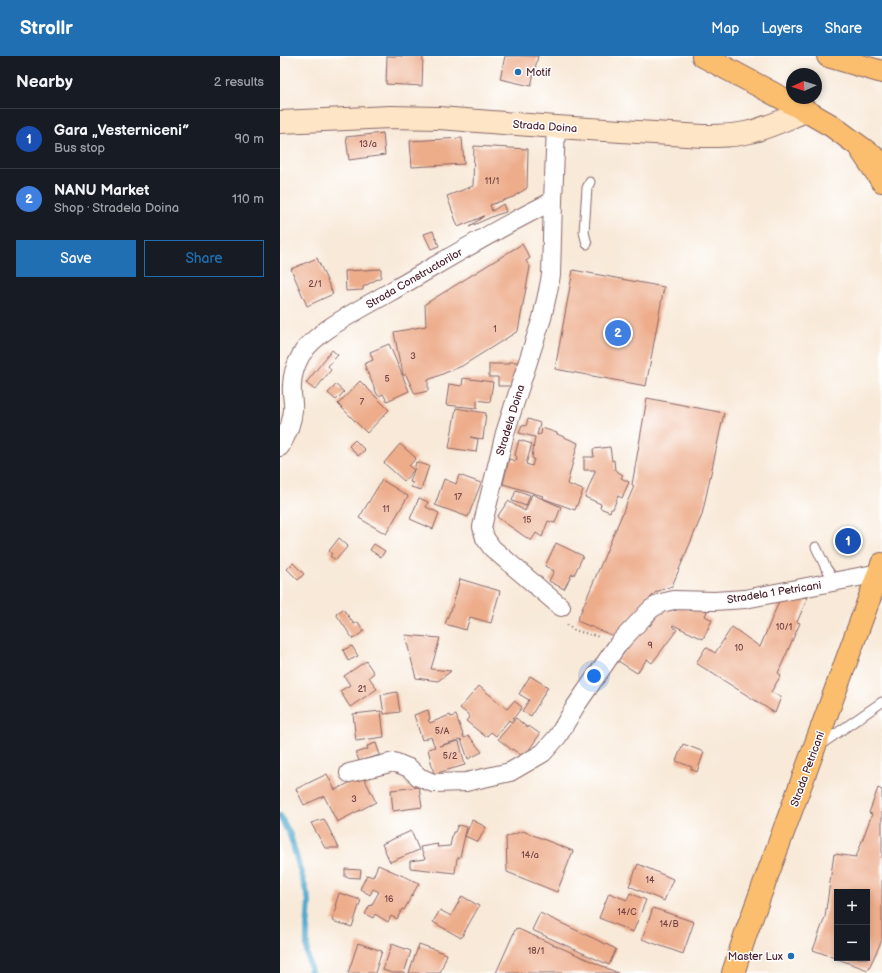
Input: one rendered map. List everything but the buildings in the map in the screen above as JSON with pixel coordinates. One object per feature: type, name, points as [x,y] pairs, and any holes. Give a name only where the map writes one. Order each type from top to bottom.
[{"type":"main road","points":[[703,56],[832,126],[882,163]]},
{"type":"main road","points":[[828,56],[882,72]]},
{"type":"main road","name":"Strada Doina","points":[[280,122],[390,117],[439,118],[703,136],[750,132],[806,111]]},
{"type":"main road","points":[[858,146],[882,181]]},
{"type":"main road","name":"Strada Petricani","points":[[733,973],[746,933],[880,569]]},
{"type":"street","points":[[859,65],[882,65]]},
{"type":"street","points":[[553,201],[556,127]]},
{"type":"street","name":"Strada Constructorilor","points":[[280,447],[289,431],[294,409],[292,387],[295,370],[301,354],[309,345],[326,331],[354,313],[519,218],[553,201]]},
{"type":"street","name":"Stradela Doina","points":[[553,201],[551,275],[548,291],[542,318],[505,433],[482,527],[485,538],[492,548],[561,607]]},
{"type":"street","name":"Stradela 1 Petricani","points":[[349,773],[394,762],[408,768],[419,777],[433,783],[466,782],[510,772],[543,753],[558,736],[575,707],[619,643],[651,609],[661,603],[674,600],[714,601],[745,598],[836,582],[880,569]]},
{"type":"lane","points":[[587,244],[584,232],[587,188],[590,182]]},
{"type":"lane","points":[[816,547],[826,568],[836,582]]},
{"type":"lane","points":[[814,749],[882,702]]},
{"type":"path","points":[[561,607],[561,616],[563,620],[574,630],[619,643]]},
{"type":"waterway","points":[[280,816],[290,835],[309,901],[307,953],[311,973]]},
{"type":"place","name":"Motif","points":[[518,72]]},
{"type":"place","name":"NANU Market","points":[[618,333]]},
{"type":"place","name":"Gara „Vesterniceni”","points":[[848,541]]},
{"type":"place","name":"Master Lux","points":[[791,956]]}]
